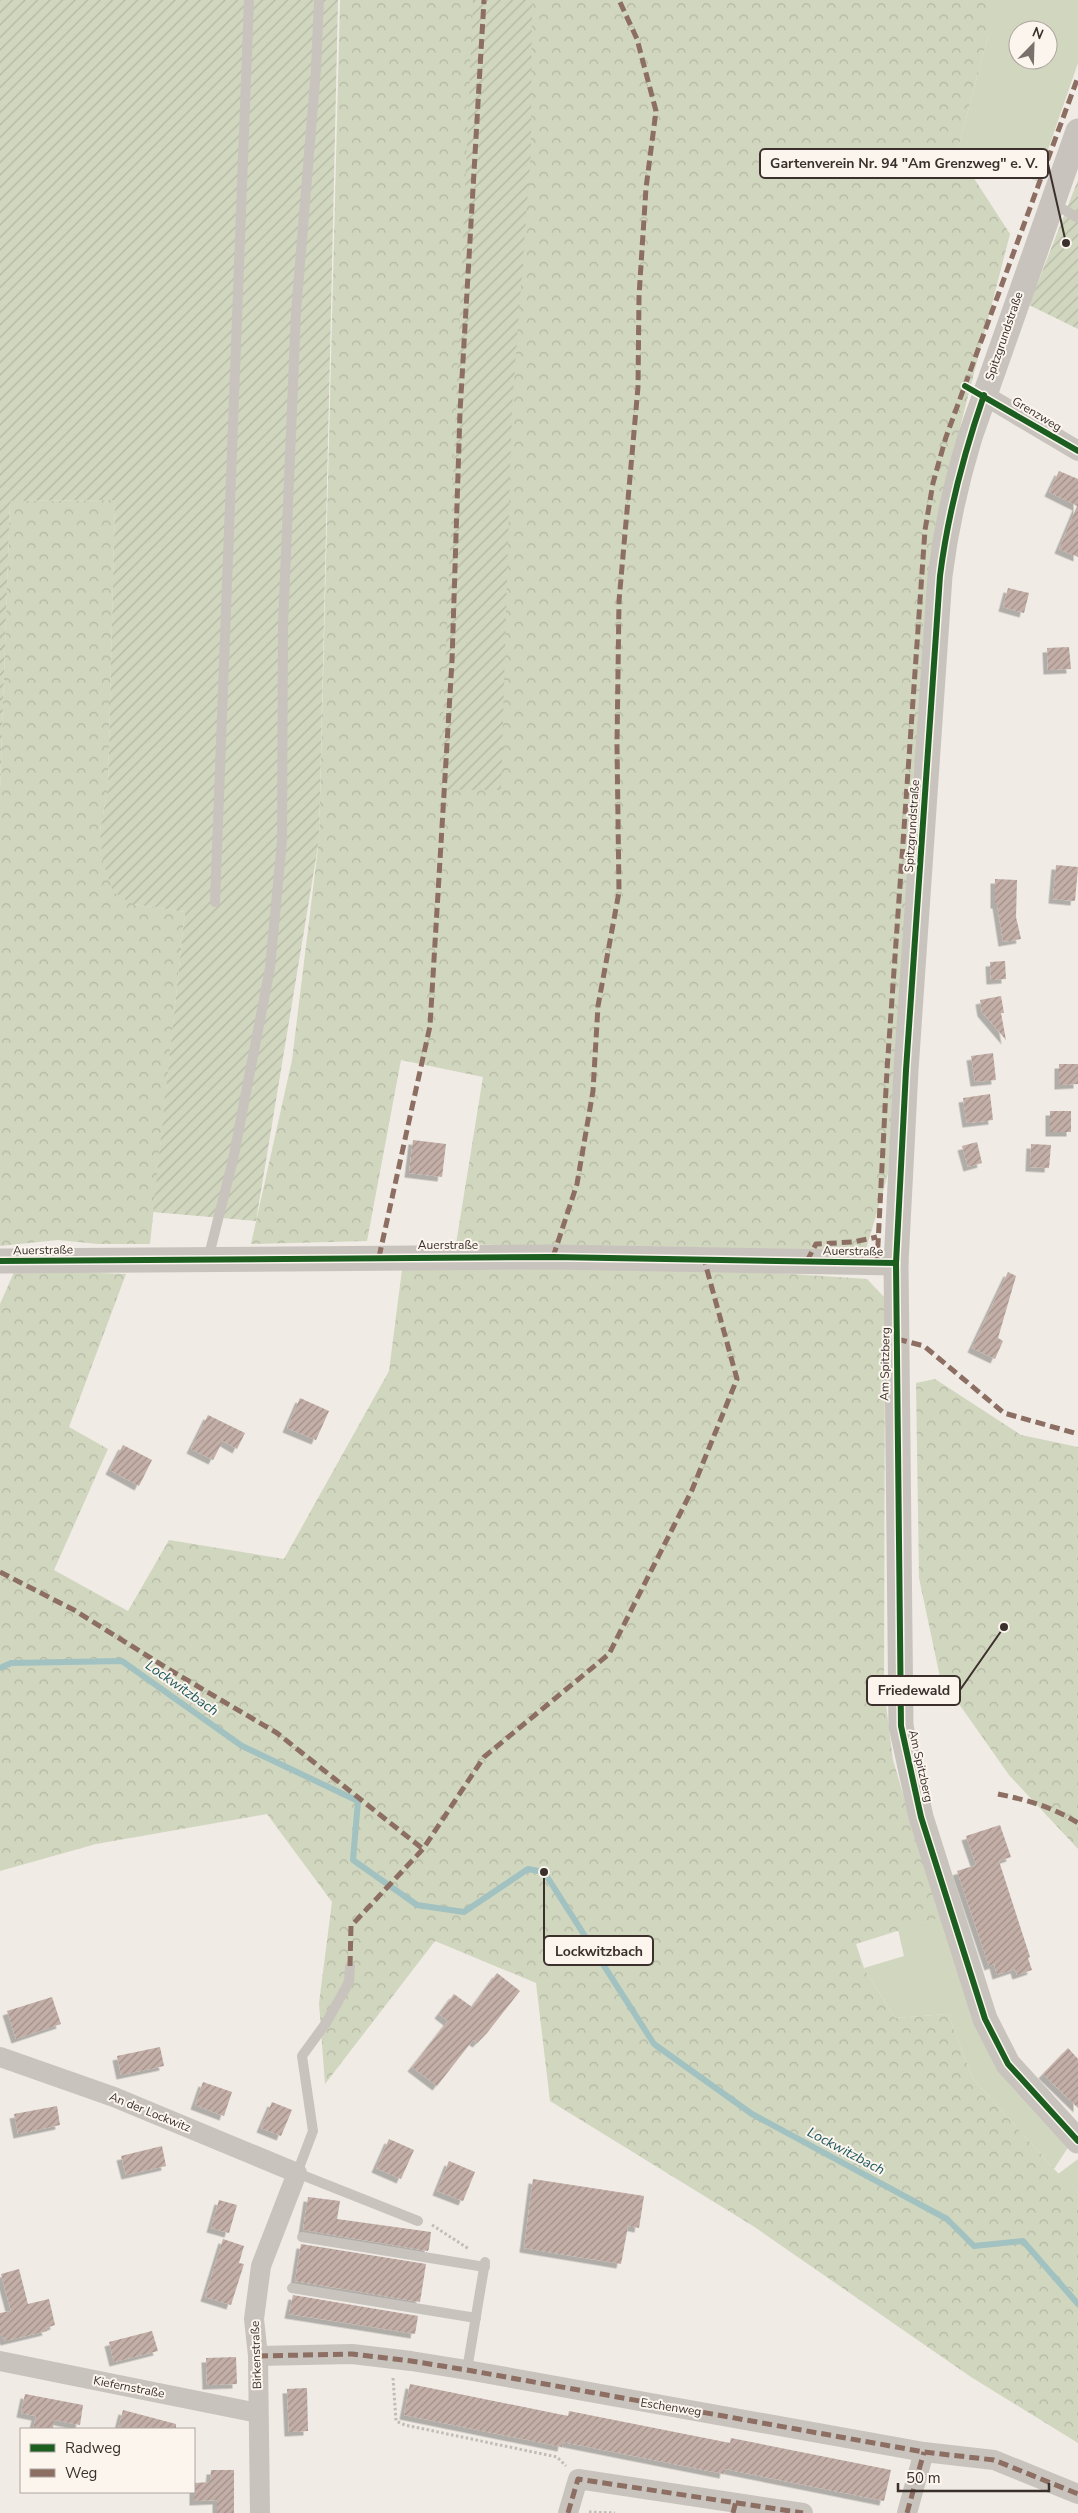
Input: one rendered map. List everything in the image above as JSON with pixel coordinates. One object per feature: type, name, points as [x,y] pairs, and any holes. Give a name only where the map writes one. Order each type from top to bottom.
[{"type":"street","name":"Spitzgrundstraße","points":[[896,1264],[906,1070],[940,576],[946,526],[956,481],[984,395],[1078,131]]},
{"type":"street","name":"Grenzweg","points":[[984,395],[1078,452]]},
{"type":"street","name":"Auerstraße","points":[[0,1262],[553,1256],[896,1264]]},
{"type":"street","name":"Am Spitzberg","points":[[896,1264],[901,1726],[921,1817],[985,2019],[1008,2064],[1078,2141]]},
{"type":"street","name":"An der Lockwitz","points":[[0,2058],[114,2097],[297,2173]]},
{"type":"street","name":"Birkenstraße","points":[[260,2513],[258,2356],[254,2319],[261,2266],[297,2173]]},
{"type":"street","name":"Eschenweg","points":[[258,2356],[352,2354],[467,2370],[924,2452],[994,2460],[1078,2494]]},
{"type":"street","name":"Kiefernstraße","points":[[0,2361],[258,2413]]},
{"type":"street","points":[[907,2513],[924,2452]]},
{"type":"street","points":[[568,2513],[578,2479],[735,2507],[803,2513]]},
{"type":"lane","points":[[214,902],[249,0]]},
{"type":"lane","points":[[208,1259],[233,1160],[270,968],[282,841],[283,625],[296,312],[316,69],[319,0]]},
{"type":"lane","points":[[1052,202],[1078,218]]},
{"type":"lane","points":[[350,1966],[349,1982],[326,2023],[302,2056],[313,2131],[297,2173],[418,2221]]},
{"type":"lane","points":[[302,2237],[485,2264],[467,2370]]},
{"type":"lane","points":[[292,2288],[476,2318]]},
{"type":"path","points":[[418,2221],[429,2223],[485,2264]]},
{"type":"path","points":[[393,2359],[396,2421],[405,2425],[557,2457],[578,2479]]},
{"type":"path","points":[[581,2513],[593,2511],[615,2513]]},
{"type":"green space","points":[[0,0],[338,0],[319,840],[256,1221],[153,1212],[185,912],[133,904],[113,892],[103,862],[100,831],[108,787],[115,500],[10,501],[0,791]]},
{"type":"green space","points":[[340,0],[988,0],[988,36],[957,152],[1010,234],[941,501],[888,1174],[865,1253],[456,1244],[483,1077],[401,1060],[367,1241],[251,1244],[292,1060],[319,840]]},
{"type":"green space","points":[[473,0],[532,0],[531,150],[512,407],[501,790],[440,790]]},
{"type":"green space","points":[[988,0],[1078,0],[1078,63],[1037,181],[957,152],[988,36]]},
{"type":"green space","points":[[1078,180],[1078,329],[1029,305]]},
{"type":"green space","points":[[115,500],[108,787],[100,831],[133,904],[185,912],[150,1244],[98,1244],[58,1240],[0,1246],[0,791],[10,501]]},
{"type":"green space","points":[[702,1268],[867,1279],[885,1298],[884,1689],[893,1760],[912,1825],[945,1916],[856,1944],[864,1968],[895,2018],[948,2014],[973,2079],[1078,2193],[1078,2443],[971,2377],[753,2226],[550,2101],[536,1983],[435,1941],[325,2084],[319,2003],[332,1902],[267,1814],[96,1844],[0,1871],[0,1304],[15,1270],[126,1274],[69,1427],[108,1449],[54,1570],[128,1611],[169,1540],[284,1559],[389,1371],[402,1270]]},
{"type":"green space","points":[[935,1379],[1021,1435],[1078,1447],[1078,1849],[1009,1775],[940,1677],[919,1578],[916,1383]]},
{"type":"green space","points":[[945,1916],[965,1978],[1069,2146],[1054,2169],[973,2079],[948,2014],[895,2018],[864,1968],[904,1956],[898,1930]]},
{"type":"green space","points":[[1078,2159],[1078,2193],[1058,2174]]},
{"type":"building","points":[[1059,471],[1078,479],[1078,557],[1059,549],[1077,506],[1049,492]]},
{"type":"building","points":[[1008,588],[1029,593],[1024,613],[1003,607]]},
{"type":"building","points":[[1069,647],[1071,669],[1048,670],[1047,648]]},
{"type":"building","points":[[1056,865],[1078,867],[1075,901],[1053,899]]},
{"type":"building","points":[[995,879],[1017,880],[1016,917],[1021,939],[1003,942],[997,904],[995,904]]},
{"type":"building","points":[[1005,961],[1006,979],[991,980],[990,962]]},
{"type":"building","points":[[1001,996],[1004,1013],[1001,1013],[1006,1040],[982,1012],[980,1000]]},
{"type":"building","points":[[993,1053],[996,1080],[975,1082],[971,1056]]},
{"type":"building","points":[[1059,1064],[1078,1064],[1078,1084],[1059,1085]]},
{"type":"building","points":[[990,1094],[993,1120],[967,1123],[963,1098]]},
{"type":"building","points":[[1050,1111],[1071,1111],[1071,1132],[1050,1132]]},
{"type":"building","points":[[413,1140],[446,1144],[442,1177],[409,1173]]},
{"type":"building","points":[[977,1142],[982,1163],[968,1167],[962,1146]]},
{"type":"building","points":[[1031,1144],[1051,1145],[1049,1168],[1030,1167]]},
{"type":"building","points":[[1008,1272],[1016,1276],[998,1338],[1003,1341],[995,1359],[972,1348]]},
{"type":"building","points":[[300,1398],[329,1411],[316,1440],[287,1428]]},
{"type":"building","points":[[208,1415],[245,1433],[237,1449],[223,1441],[213,1460],[191,1449]]},
{"type":"building","points":[[123,1445],[152,1460],[139,1486],[110,1470]]},
{"type":"building","points":[[1000,1825],[1011,1857],[999,1861],[1030,1957],[1028,1958],[1032,1970],[1017,1975],[1015,1969],[997,1975],[994,1964],[989,1966],[957,1871],[976,1865],[966,1836]]},
{"type":"building","points":[[497,1973],[520,1991],[487,2033],[477,2043],[473,2040],[437,2086],[412,2067],[448,2021],[439,2014],[454,1994],[472,2007]]},
{"type":"building","points":[[52,1997],[61,2024],[16,2039],[7,2011]]},
{"type":"building","points":[[160,2047],[164,2066],[121,2075],[117,2056]]},
{"type":"building","points":[[1068,2048],[1078,2059],[1078,2108],[1043,2074]]},
{"type":"building","points":[[203,2082],[232,2092],[224,2116],[195,2105]]},
{"type":"building","points":[[272,2102],[292,2110],[281,2136],[261,2128]]},
{"type":"building","points":[[57,2106],[60,2125],[18,2134],[14,2114]]},
{"type":"building","points":[[389,2139],[414,2150],[401,2179],[376,2168]]},
{"type":"building","points":[[162,2146],[166,2166],[126,2175],[121,2156]]},
{"type":"building","points":[[449,2161],[475,2172],[463,2201],[437,2191]]},
{"type":"building","points":[[533,2179],[644,2196],[639,2228],[628,2226],[621,2264],[524,2248]]},
{"type":"building","points":[[308,2197],[340,2201],[337,2219],[431,2232],[428,2251],[303,2230]]},
{"type":"building","points":[[219,2200],[237,2205],[229,2233],[211,2228]]},
{"type":"building","points":[[223,2239],[244,2246],[239,2263],[244,2264],[231,2305],[205,2297]]},
{"type":"building","points":[[301,2244],[426,2264],[420,2302],[295,2281]]},
{"type":"building","points":[[19,2269],[28,2304],[49,2299],[55,2325],[46,2328],[47,2331],[5,2341],[3,2336],[0,2336],[0,2313],[11,2311],[1,2274]]},
{"type":"building","points":[[293,2295],[418,2316],[415,2334],[289,2314]]},
{"type":"building","points":[[152,2331],[158,2351],[114,2362],[109,2342]]},
{"type":"building","points":[[236,2357],[237,2384],[207,2385],[206,2358]]},
{"type":"building","points":[[410,2384],[568,2416],[569,2411],[730,2443],[731,2438],[891,2470],[884,2501],[725,2469],[724,2474],[563,2442],[562,2447],[404,2415]]},
{"type":"building","points":[[307,2388],[308,2431],[289,2432],[287,2389]]},
{"type":"building","points":[[25,2394],[83,2405],[80,2425],[54,2420],[53,2428],[33,2428],[36,2416],[21,2413]]},
{"type":"building","points":[[123,2410],[176,2424],[176,2428],[118,2428]]},
{"type":"building","points":[[211,2470],[234,2470],[234,2513],[217,2513],[217,2500],[194,2501],[195,2483],[210,2482]]},
{"type":"waterway","name":"Lockwitzbach","points":[[0,1668],[11,1663],[122,1661],[242,1746],[358,1801],[353,1860],[417,1905],[464,1912],[528,1869],[544,1872],[654,2044],[752,2114],[947,2219],[974,2246],[1023,2241],[1078,2304]]},
{"type":"marked path","points":[[379,1257],[430,1026],[452,661],[460,412],[484,0]]},
{"type":"marked path","points":[[553,1257],[577,1184],[593,1091],[598,1006],[619,892],[617,745],[619,601],[638,387],[639,296],[646,188],[656,111],[637,39],[619,0]]},
{"type":"marked path","points":[[877,1263],[887,1070],[925,530],[933,483],[946,437],[1078,77]]},
{"type":"marked path","points":[[807,1261],[816,1244],[853,1242],[877,1237]]},
{"type":"marked path","points":[[350,1966],[351,1926],[423,1849],[484,1757],[609,1654],[692,1490],[737,1379],[704,1259]]},
{"type":"marked path","points":[[897,1339],[924,1346],[1004,1413],[1078,1434]]},
{"type":"marked path","points":[[0,1572],[74,1610],[170,1670],[277,1733],[423,1849]]},
{"type":"marked path","points":[[998,1794],[1040,1805],[1078,1823]]},
{"type":"marked path","points":[[258,2356],[352,2354],[467,2370],[924,2452],[994,2460],[1078,2494]]},
{"type":"marked path","points":[[907,2513],[924,2452]]},
{"type":"marked path","points":[[568,2513],[578,2479],[803,2513]]},
{"type":"marked path","points":[[733,2513],[736,2501]]},
{"type":"cycle path","points":[[965,386],[1078,451]]},
{"type":"cycle path","points":[[984,395],[957,484],[947,529],[940,576],[906,1070],[896,1263],[901,1726],[921,1817],[985,2019],[1008,2064],[1078,2141]]},
{"type":"cycle path","points":[[0,1261],[553,1257],[896,1263]]},
{"type":"place","name":"Gartenverein Nr. 94 \"Am Grenzweg\" e. V.","points":[[1066,243]]},
{"type":"place","name":"Friedewald","points":[[1004,1627]]},
{"type":"place","name":"Lockwitzbach","points":[[544,1872]]}]
